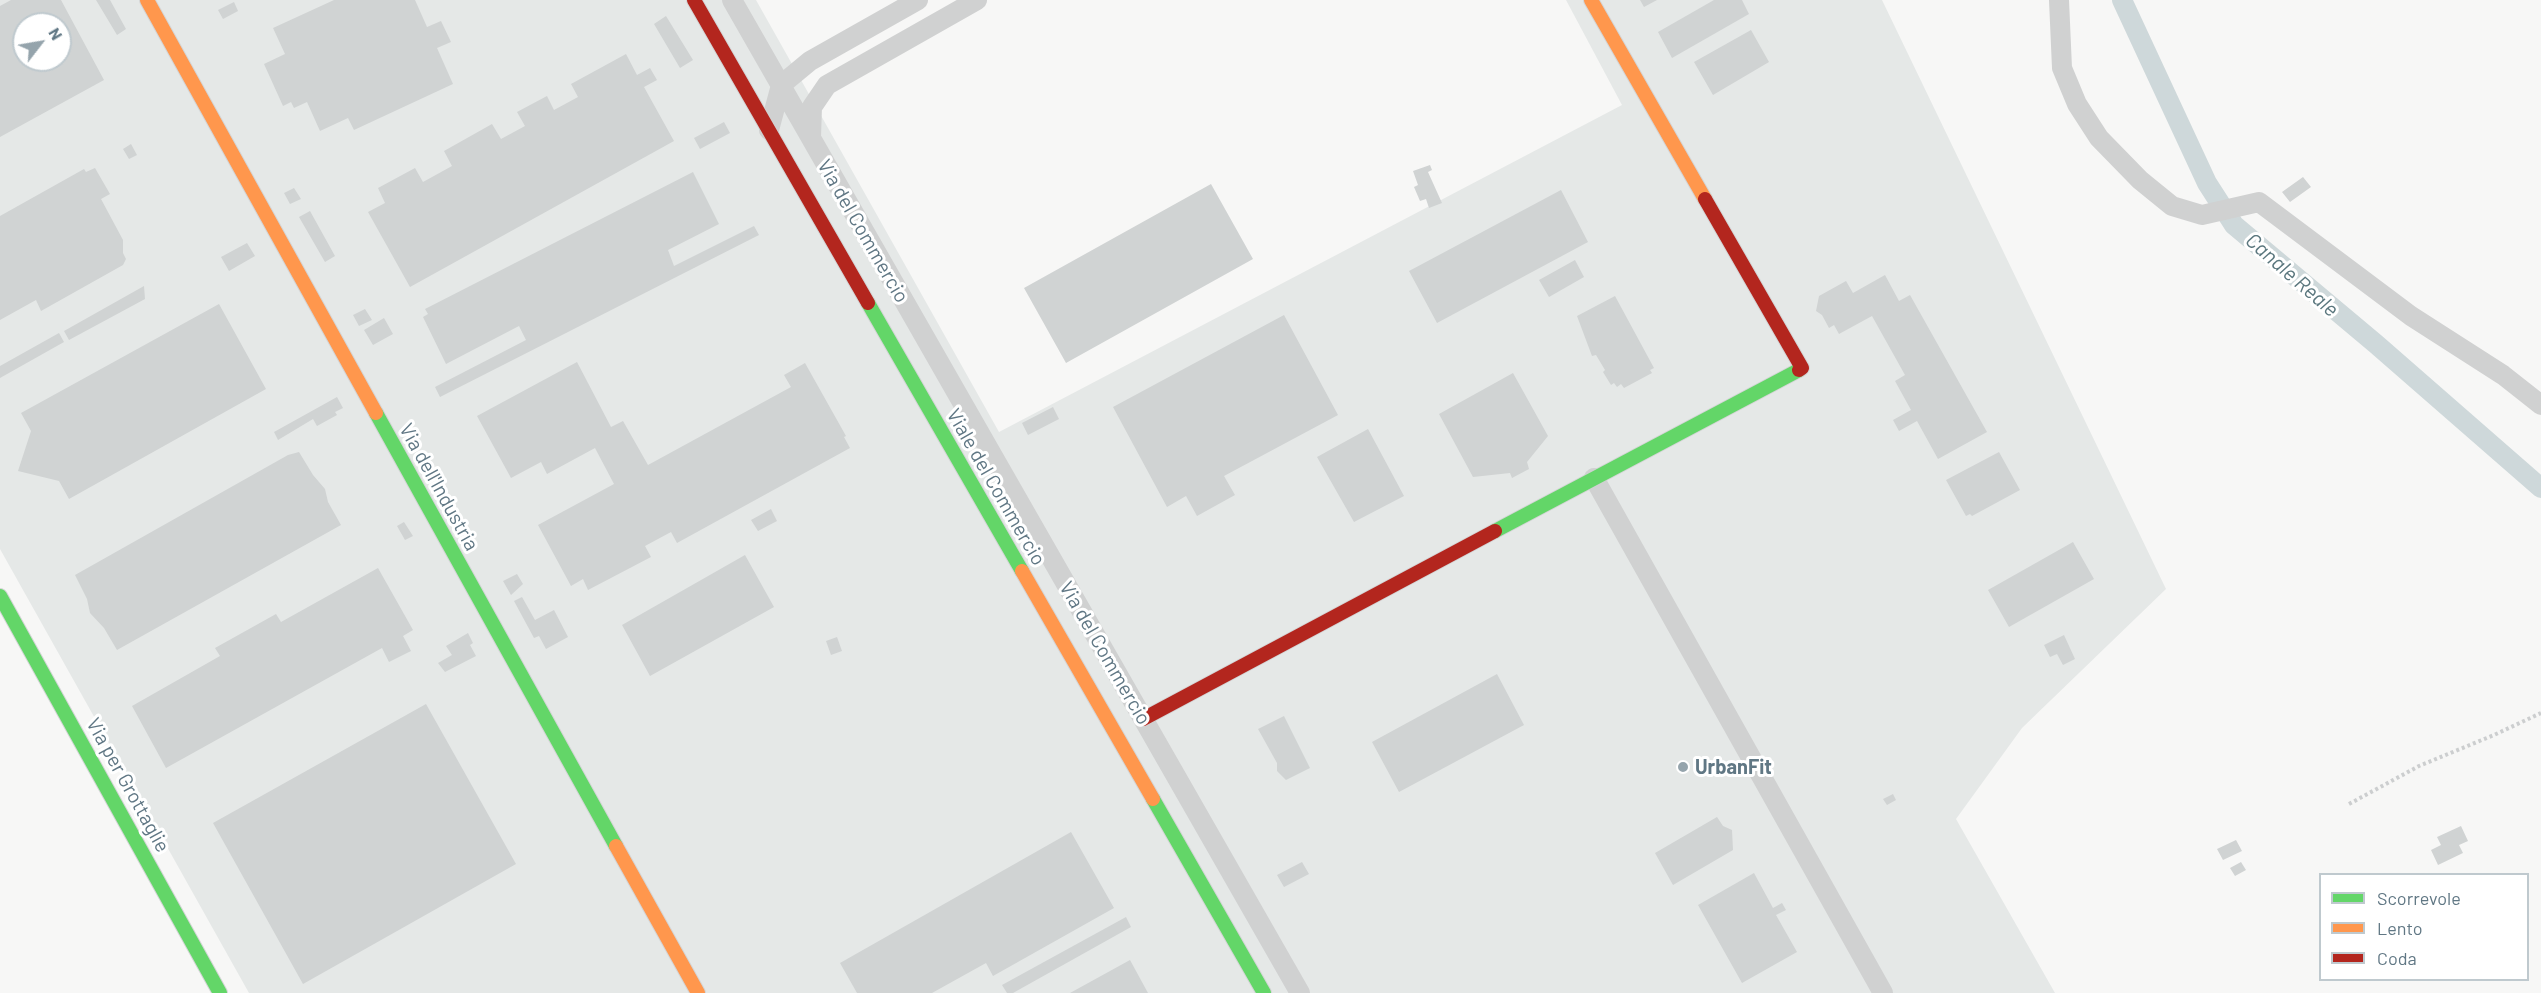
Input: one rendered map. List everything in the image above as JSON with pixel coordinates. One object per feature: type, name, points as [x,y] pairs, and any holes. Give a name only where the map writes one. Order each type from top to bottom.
[{"type":"street","name":"Via dell'Industria","points":[[147,0],[698,993]]},
{"type":"street","name":"Viale del Commercio","points":[[694,0],[1264,993]]},
{"type":"street","name":"Via del Commercio","points":[[732,0],[1300,993]]},
{"type":"street","points":[[769,130],[781,85],[810,62],[918,0]]},
{"type":"street","points":[[811,140],[812,107],[827,85],[977,0]]},
{"type":"street","points":[[1143,719],[1802,368],[1591,0]]},
{"type":"street","points":[[2059,0],[2062,68],[2077,104],[2099,138],[2140,180],[2172,206],[2202,215],[2259,202],[2411,316],[2502,375],[2541,405]]},
{"type":"street","points":[[1594,478],[1883,993]]},
{"type":"street","name":"Via per Grottaglie","points":[[0,596],[220,993]]},
{"type":"path","points":[[2349,804],[2419,765],[2494,735],[2541,713]]},
{"type":"shaded area","points":[[0,0],[756,0],[999,432],[1622,105],[1566,0],[1882,0],[2166,589],[2022,728],[1956,819],[2055,993],[249,993],[0,549]]},
{"type":"building","points":[[11,0],[61,0],[67,12],[12,12],[12,72],[72,72],[72,20],[104,80],[0,137],[0,6]]},
{"type":"building","points":[[96,0],[110,0],[126,29],[117,35]]},
{"type":"building","points":[[334,0],[415,0],[427,27],[441,21],[451,42],[437,48],[453,84],[354,130],[348,118],[320,131],[307,102],[294,108],[291,102],[283,106],[264,64],[285,54],[273,28]]},
{"type":"building","points":[[1640,0],[1657,0],[1644,7]]},
{"type":"building","points":[[1714,0],[1742,0],[1749,14],[1672,58],[1658,32]]},
{"type":"building","points":[[234,2],[238,11],[223,19],[218,10]]},
{"type":"building","points":[[666,16],[693,60],[680,68],[654,24]]},
{"type":"building","points":[[1751,30],[1769,62],[1713,95],[1694,62]]},
{"type":"building","points":[[626,54],[637,75],[650,68],[657,80],[644,87],[674,141],[410,287],[368,212],[385,203],[378,188],[415,168],[423,182],[452,166],[444,151],[492,124],[501,139],[525,126],[517,112],[547,96],[554,110],[578,97],[571,84]]},
{"type":"building","points":[[724,122],[730,133],[700,149],[694,138]]},
{"type":"building","points":[[131,144],[137,155],[129,159],[123,149]]},
{"type":"building","points":[[1430,165],[1432,170],[1428,172],[1442,203],[1429,208],[1426,199],[1420,201],[1414,187],[1418,185],[1413,171]]},
{"type":"building","points":[[95,168],[110,194],[101,199],[123,240],[123,253],[126,259],[123,265],[41,311],[36,300],[0,320],[0,216],[84,169],[86,172]]},
{"type":"building","points":[[693,172],[719,224],[668,250],[674,266],[754,226],[759,235],[440,397],[435,387],[526,340],[519,326],[446,364],[423,317],[428,314],[425,309]]},
{"type":"building","points":[[2303,177],[2311,187],[2290,202],[2282,192]]},
{"type":"building","points":[[1211,184],[1253,259],[1066,363],[1024,288]]},
{"type":"building","points":[[294,188],[301,199],[290,204],[284,193]]},
{"type":"building","points":[[1561,190],[1588,242],[1437,323],[1409,271]]},
{"type":"building","points":[[310,211],[335,256],[325,262],[299,217]]},
{"type":"building","points":[[247,243],[255,256],[229,271],[221,257]]},
{"type":"building","points":[[1575,260],[1584,277],[1549,297],[1539,280]]},
{"type":"building","points":[[1885,275],[1899,301],[1910,295],[1987,432],[1938,459],[1917,421],[1899,431],[1893,420],[1911,410],[1895,381],[1905,375],[1872,316],[1839,334],[1834,325],[1829,328],[1822,315],[1816,311],[1819,296],[1846,281],[1853,293]]},
{"type":"building","points":[[144,286],[145,299],[69,340],[64,331]]},
{"type":"building","points":[[1615,296],[1654,368],[1650,370],[1652,373],[1624,388],[1621,384],[1617,387],[1614,383],[1611,385],[1596,355],[1592,356],[1577,316]]},
{"type":"building","points":[[219,304],[266,389],[69,499],[59,481],[18,471],[31,431],[21,413]]},
{"type":"building","points":[[365,309],[372,320],[359,326],[353,315]]},
{"type":"building","points":[[1284,315],[1338,415],[1224,476],[1235,495],[1197,516],[1186,496],[1167,507],[1113,407]]},
{"type":"building","points":[[384,318],[393,334],[373,345],[364,330]]},
{"type":"building","points":[[59,333],[64,342],[0,378],[0,366]]},
{"type":"building","points":[[577,362],[611,427],[623,421],[648,465],[791,387],[784,375],[805,363],[846,436],[844,437],[850,448],[677,543],[671,532],[645,546],[651,557],[588,590],[583,579],[571,586],[538,525],[614,484],[595,448],[547,474],[541,462],[511,478],[477,416]]},
{"type":"building","points":[[1513,373],[1548,436],[1527,462],[1529,469],[1512,478],[1510,473],[1473,477],[1439,414]]},
{"type":"building","points":[[337,397],[343,408],[335,412],[337,415],[317,426],[313,419],[278,440],[274,432]]},
{"type":"building","points":[[1053,407],[1059,419],[1028,435],[1022,423]]},
{"type":"building","points":[[1368,429],[1404,496],[1354,522],[1317,457]]},
{"type":"building","points":[[299,452],[325,489],[328,502],[341,525],[117,650],[104,628],[90,613],[87,599],[75,575],[288,455]]},
{"type":"building","points":[[1999,452],[2020,490],[1972,516],[1970,514],[1966,516],[1946,480]]},
{"type":"building","points":[[771,509],[777,521],[758,531],[751,520]]},
{"type":"building","points":[[404,522],[413,536],[405,540],[397,526]]},
{"type":"building","points":[[2073,542],[2094,579],[2009,627],[1988,590]]},
{"type":"building","points":[[745,555],[774,607],[650,676],[622,625]]},
{"type":"building","points":[[378,568],[413,630],[403,636],[411,651],[389,662],[382,648],[166,768],[132,706],[220,656],[215,648],[276,614],[281,622]]},
{"type":"building","points":[[517,574],[523,584],[511,595],[503,581]]},
{"type":"building","points":[[522,597],[535,620],[554,610],[568,637],[546,649],[539,636],[534,638],[514,601]]},
{"type":"building","points":[[468,633],[473,643],[470,645],[476,656],[445,672],[438,663],[452,655],[446,646]]},
{"type":"building","points":[[2064,635],[2075,659],[2063,665],[2057,654],[2050,657],[2044,645]]},
{"type":"building","points":[[837,637],[842,651],[831,655],[826,641]]},
{"type":"building","points":[[1497,674],[1524,725],[1399,792],[1372,742]]},
{"type":"building","points":[[426,704],[516,864],[303,984],[213,823]]},
{"type":"building","points":[[1284,716],[1310,768],[1286,780],[1277,771],[1277,763],[1258,729]]},
{"type":"building","points":[[1893,794],[1896,800],[1887,805],[1883,799]]},
{"type":"building","points":[[1717,817],[1723,826],[1732,830],[1733,850],[1673,885],[1655,853]]},
{"type":"building","points":[[2461,826],[2468,841],[2459,845],[2463,853],[2438,865],[2431,850],[2441,845],[2437,837]]},
{"type":"building","points":[[1071,832],[1114,908],[993,976],[986,963],[932,993],[857,993],[840,963]]},
{"type":"building","points":[[2236,840],[2242,851],[2223,860],[2217,849]]},
{"type":"building","points":[[1302,862],[1309,874],[1284,887],[1277,875]]},
{"type":"building","points":[[2241,862],[2246,870],[2235,876],[2230,868]]},
{"type":"building","points":[[1754,873],[1773,908],[1782,903],[1786,910],[1776,915],[1797,952],[1742,983],[1698,905]]},
{"type":"building","points":[[1126,917],[1131,927],[1013,993],[1007,993],[1002,985]]},
{"type":"building","points":[[1130,960],[1148,993],[1070,993]]},
{"type":"waterway","name":"Canale Reale","points":[[2122,0],[2207,183],[2234,225],[2376,344],[2541,488]]},
{"type":"traffic: fast","points":[[868,303],[1022,571]]},
{"type":"traffic: fast","points":[[1495,531],[1799,370]]},
{"type":"traffic: fast","points":[[376,413],[616,846]]},
{"type":"traffic: fast","points":[[0,596],[220,993]]},
{"type":"traffic: fast","points":[[1153,799],[1264,993]]},
{"type":"traffic: slow","points":[[147,0],[376,413]]},
{"type":"traffic: slow","points":[[1591,0],[1705,199]]},
{"type":"traffic: slow","points":[[1022,571],[1153,799]]},
{"type":"traffic: slow","points":[[616,846],[698,993]]},
{"type":"traffic: jam","points":[[694,0],[868,303]]},
{"type":"traffic: jam","points":[[1705,199],[1802,368],[1799,370]]},
{"type":"traffic: jam","points":[[1143,719],[1495,531]]},
{"type":"place","name":"UrbanFit","points":[[1683,767]]}]
